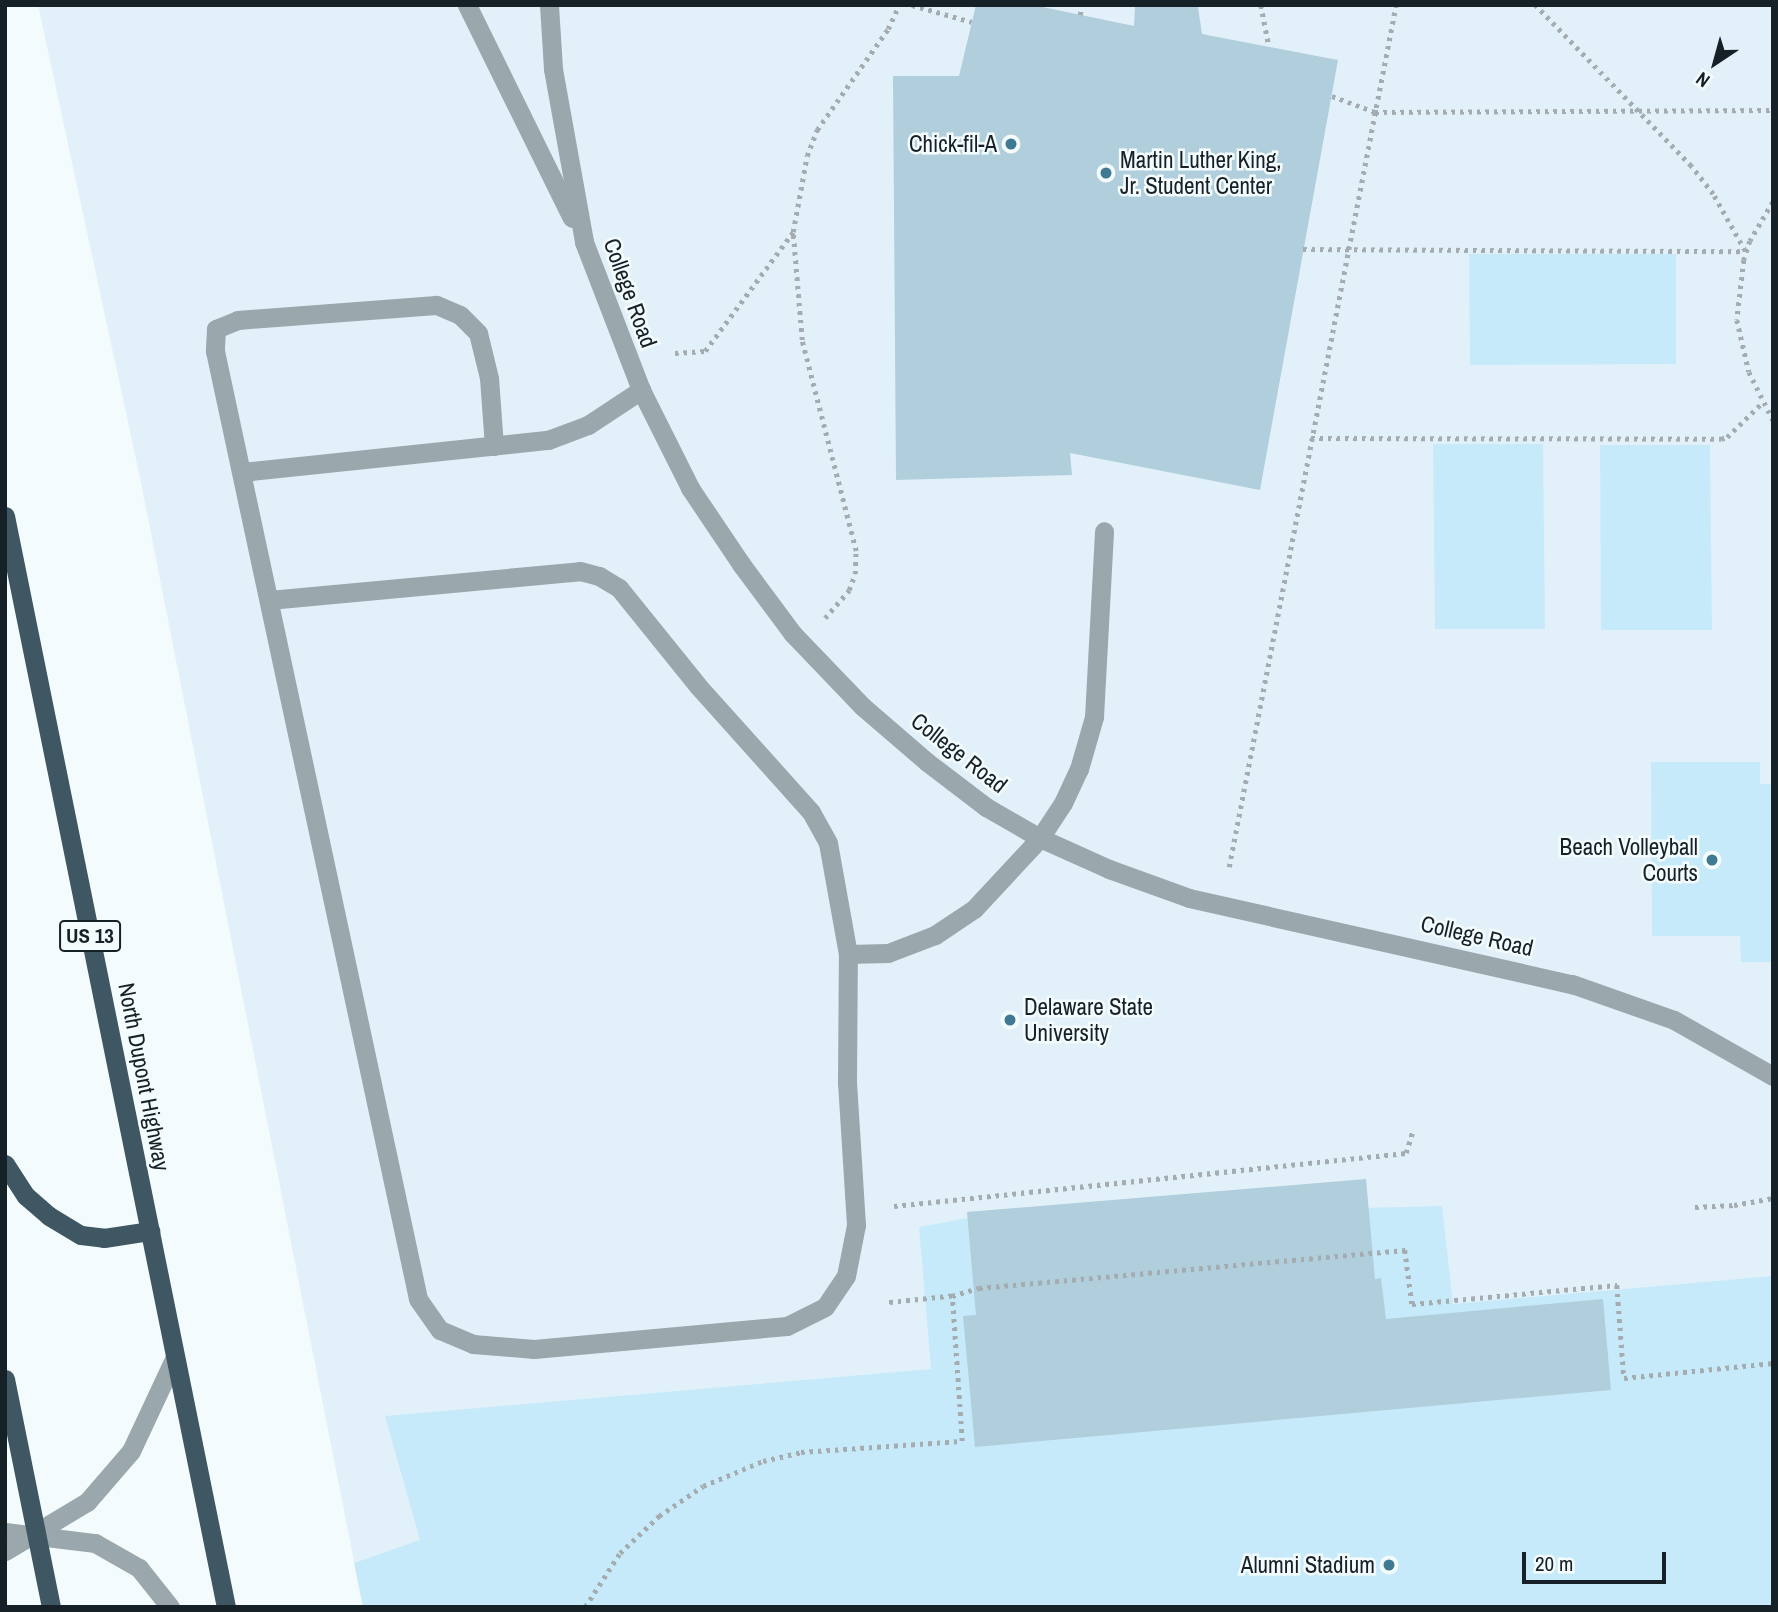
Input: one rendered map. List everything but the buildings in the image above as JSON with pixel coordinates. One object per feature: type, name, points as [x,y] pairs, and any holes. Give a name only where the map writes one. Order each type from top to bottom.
[{"type":"highway","name":"North Dupont Highway","points":[[5,516],[226,1607]]},
{"type":"highway","points":[[5,1164],[26,1196],[49,1216],[80,1235],[104,1238],[150,1231]]},
{"type":"highway","points":[[5,1379],[51,1607]]},
{"type":"street","points":[[467,5],[584,242]]},
{"type":"street","name":"College Road","points":[[552,9],[553,69],[584,242],[640,390],[690,488],[741,564],[793,634],[862,706],[927,762],[986,807],[1040,838],[1109,869],[1189,898],[1572,984],[1674,1020],[1773,1076]]},
{"type":"street","points":[[269,600],[580,571],[600,576],[619,588],[698,686],[811,812],[828,843],[848,954],[846,1083],[856,1225],[846,1276],[825,1307],[787,1326],[534,1349],[473,1344],[440,1330],[418,1299],[215,351],[216,329],[238,320],[436,305],[460,315],[478,332],[489,378],[494,446]]},
{"type":"street","points":[[242,472],[548,440],[588,425],[640,390]]},
{"type":"street","points":[[848,954],[888,953],[935,934],[974,909],[1040,838],[1074,780],[1094,717],[1104,531]]},
{"type":"street","points":[[5,1551],[88,1502],[131,1451],[175,1357]]},
{"type":"street","points":[[5,1532],[95,1543],[139,1568],[170,1607]]},
{"type":"path","points":[[822,621],[849,590],[855,574],[856,551],[802,340],[793,232],[807,156],[817,130],[888,29],[899,5]]},
{"type":"path","points":[[912,5],[972,22]]},
{"type":"path","points":[[1080,15],[1082,5]]},
{"type":"path","points":[[1261,5],[1269,47]]},
{"type":"path","points":[[1229,867],[1396,5]]},
{"type":"path","points":[[1303,250],[1745,251],[1713,194],[1691,166],[1535,5]]},
{"type":"path","points":[[1332,96],[1375,112],[1773,110]]},
{"type":"path","points":[[1773,202],[1747,250],[1740,276],[1737,320],[1749,372],[1762,403],[1773,420]]},
{"type":"path","points":[[675,353],[705,351],[793,232]]},
{"type":"path","points":[[1311,438],[1721,439],[1727,437],[1762,403]]},
{"type":"path","points":[[894,1206],[1406,1153],[1412,1133]]},
{"type":"path","points":[[1695,1207],[1734,1205],[1773,1198]]},
{"type":"path","points":[[885,1303],[952,1296],[979,1288],[1405,1250],[1412,1304],[1617,1285],[1624,1378],[1773,1363]]},
{"type":"path","points":[[585,1607],[620,1553],[659,1516],[703,1486],[763,1461],[801,1452],[962,1441],[952,1296]]},
{"type":"shaded area","name":"Delaware State University","points":[[38,5],[1773,5],[1773,1607],[363,1607],[140,478]]},
{"type":"shaded area","points":[[1469,254],[1676,254],[1676,364],[1470,365]]},
{"type":"shaded area","points":[[1433,444],[1543,444],[1545,629],[1435,629]]},
{"type":"shaded area","points":[[1600,445],[1710,445],[1712,630],[1601,630]]},
{"type":"shaded area","name":"Beach Volleyball Courts","points":[[1651,762],[1760,762],[1760,784],[1773,784],[1773,962],[1741,962],[1740,936],[1652,936]]},
{"type":"shaded area","points":[[1442,1206],[1453,1304],[1773,1276],[1773,1607],[363,1607],[354,1563],[420,1540],[385,1416],[931,1369],[919,1227],[968,1218]]},
{"type":"place","name":"Chick-fil-A","points":[[1011,144]]},
{"type":"place","name":"Martin Luther King, Jr. Student Center","points":[[1106,173]]},
{"type":"place","name":"Beach Volleyball Courts","points":[[1712,860]]},
{"type":"place","name":"Delaware State University","points":[[1010,1020]]},
{"type":"place","name":"Alumni Stadium","points":[[1389,1565]]}]
